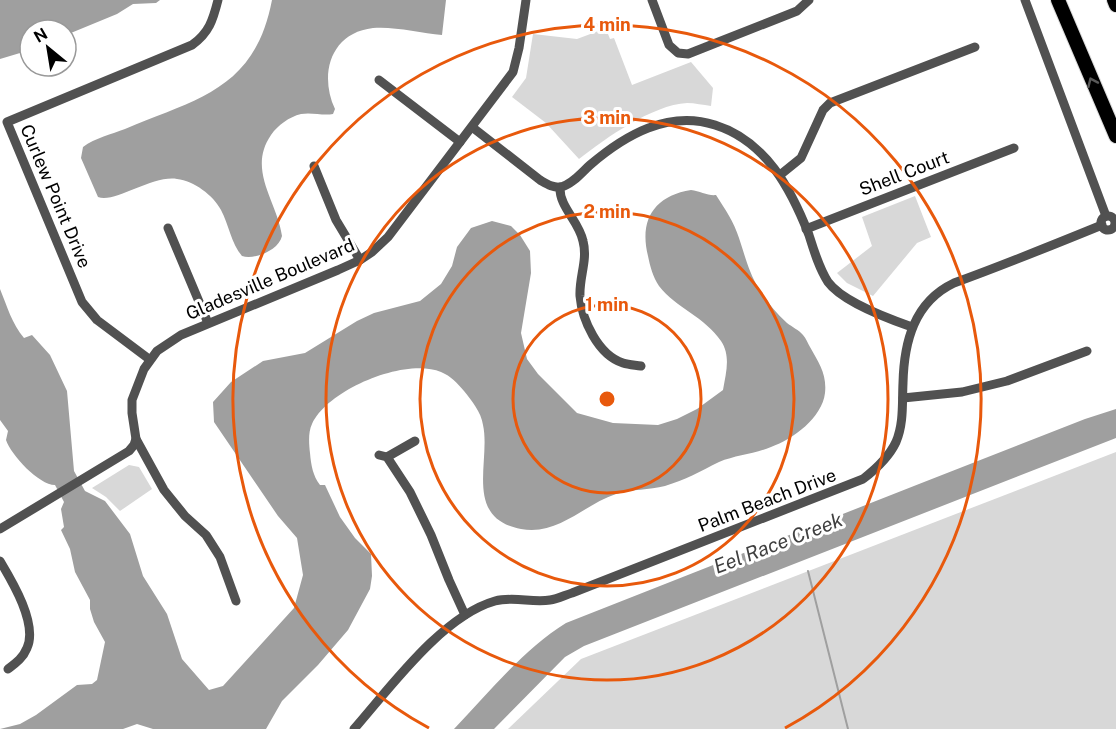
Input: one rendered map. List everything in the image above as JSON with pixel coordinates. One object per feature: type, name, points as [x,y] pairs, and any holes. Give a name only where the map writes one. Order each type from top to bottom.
[{"type":"highway","points":[[1058,0],[1116,135]]},
{"type":"highway","points":[[1114,0],[1116,5]]},
{"type":"street","name":"Curlew Point Drive","points":[[149,359],[97,320],[82,302],[7,122],[192,45],[202,37],[212,23],[218,0]]},
{"type":"street","name":"Gladesville Boulevard","points":[[136,439],[132,400],[149,359],[166,344],[208,323],[360,260],[388,237],[513,72],[519,48],[525,0]]},
{"type":"street","points":[[652,0],[669,45],[678,52],[688,54],[797,11],[809,0]]},
{"type":"street","points":[[1025,0],[1107,223],[1116,239]]},
{"type":"street","points":[[780,176],[801,158],[823,111],[830,103],[975,47]]},
{"type":"street","points":[[379,80],[460,142]]},
{"type":"street","points":[[472,127],[540,180],[550,186],[560,187],[569,183],[625,139],[660,123],[680,120],[700,121],[732,131],[762,154],[780,176],[797,205],[822,271],[829,283],[840,293],[864,306],[912,327]]},
{"type":"street","name":"Shell Court","points":[[806,229],[1014,148]]},
{"type":"street","points":[[314,166],[336,220],[360,260]]},
{"type":"street","points":[[560,187],[562,203],[578,225],[583,241],[584,267],[580,296],[588,326],[603,349],[613,358],[622,363],[641,366]]},
{"type":"street","name":"Palm Beach Drive","points":[[354,729],[438,637],[465,615],[484,605],[508,599],[551,600],[854,483],[876,468],[896,442],[901,424],[905,359],[912,327],[920,310],[944,288],[1107,223]]},
{"type":"street","points":[[168,228],[208,323]]},
{"type":"street","points":[[903,398],[962,392],[1007,381],[1087,351]]},
{"type":"street","points":[[0,529],[129,451],[136,439]]},
{"type":"street","points":[[136,439],[164,490],[206,535],[220,556],[236,601]]},
{"type":"street","points":[[415,441],[383,456],[410,492],[465,615]]},
{"type":"street","points":[[0,561],[12,580],[29,624],[28,647],[20,660],[8,669]]},
{"type":"shaded area","points":[[601,30],[608,34],[610,39],[614,38],[632,85],[691,62],[713,88],[711,106],[687,103],[659,110],[630,124],[579,159],[546,123],[512,97],[526,78],[533,34],[577,39]]},
{"type":"shaded area","points":[[915,196],[931,237],[917,243],[873,296],[847,283],[837,273],[872,246],[862,217]]},
{"type":"shaded area","points":[[1116,452],[1116,729],[508,729],[581,659]]},
{"type":"shaded area","points":[[129,465],[139,467],[152,489],[120,511],[106,497],[92,488]]},
{"type":"water","points":[[0,0],[160,0],[156,3],[133,4],[117,14],[78,30],[78,18],[18,18],[18,54],[0,59]]},
{"type":"water","points":[[272,0],[446,0],[442,35],[373,28],[347,38],[338,47],[329,70],[330,96],[335,109],[333,114],[297,115],[284,122],[271,135],[264,148],[263,173],[282,236],[276,246],[266,253],[253,257],[242,256],[218,204],[202,190],[183,180],[156,181],[114,197],[98,197],[81,158],[83,147],[200,98],[238,72],[252,53],[264,30]]},
{"type":"water","points":[[691,190],[716,195],[735,226],[750,271],[759,289],[779,315],[804,336],[822,369],[825,380],[823,402],[812,419],[797,433],[771,447],[719,462],[672,484],[616,494],[559,524],[534,530],[521,529],[503,523],[492,513],[486,501],[483,486],[485,439],[482,420],[473,403],[451,378],[441,372],[426,368],[408,369],[369,379],[334,399],[321,411],[312,424],[309,438],[311,462],[316,478],[320,485],[325,485],[340,517],[355,538],[371,554],[370,589],[348,630],[318,665],[282,701],[266,729],[153,729],[137,724],[123,729],[0,729],[20,724],[36,715],[77,685],[92,684],[97,680],[105,642],[94,622],[90,600],[75,572],[70,549],[61,530],[64,527],[61,509],[64,502],[55,485],[34,475],[14,453],[6,440],[8,431],[0,420],[0,289],[16,327],[24,338],[32,335],[50,355],[67,391],[74,471],[85,491],[105,501],[130,534],[143,576],[167,614],[182,659],[209,690],[223,686],[294,608],[303,575],[297,538],[278,516],[214,422],[213,402],[231,382],[263,361],[305,353],[374,313],[420,301],[441,284],[452,266],[457,247],[471,228],[492,221],[511,226],[530,251],[531,273],[521,333],[527,359],[538,374],[577,413],[613,423],[658,425],[677,419],[697,409],[723,390],[727,365],[726,353],[721,341],[707,325],[659,286],[648,256],[646,231],[652,212],[667,198]]},
{"type":"water","name":"Eel Race Creek","points":[[1116,409],[1116,438],[584,646],[565,657],[494,729],[454,729],[521,658],[566,623],[1085,419]]},
{"type":"waterway","points":[[808,571],[848,729]]}]
